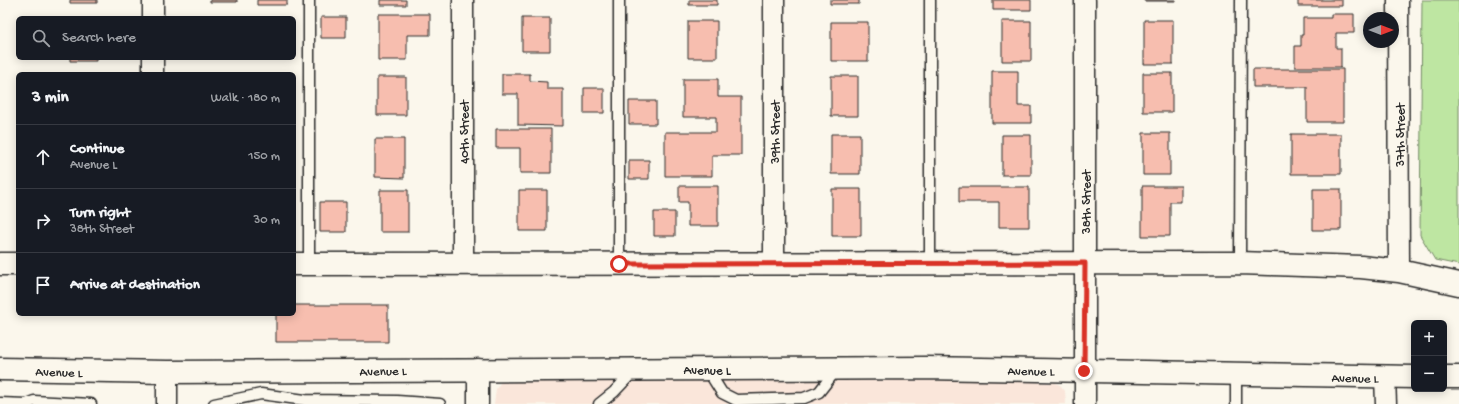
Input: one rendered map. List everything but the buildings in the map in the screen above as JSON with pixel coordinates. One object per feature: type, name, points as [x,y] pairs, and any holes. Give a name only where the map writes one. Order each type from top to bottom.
[{"type":"street","points":[[153,0],[153,16]]},
{"type":"street","name":"40th Street","points":[[463,0],[463,264]]},
{"type":"street","name":"39th Street","points":[[774,0],[774,264]]},
{"type":"street","name":"38th Street","points":[[1084,404],[1085,0]]},
{"type":"street","name":"37th Street","points":[[1398,0],[1399,271]]},
{"type":"street","points":[[153,60],[153,72]]},
{"type":"street","points":[[302,264],[1240,263],[1361,266],[1399,271],[1459,284]]},
{"type":"street","points":[[0,264],[16,264]]},
{"type":"street","name":"Avenue L","points":[[0,369],[167,372],[838,368],[1411,377]]},
{"type":"street","points":[[478,369],[478,404]]},
{"type":"street","points":[[167,372],[167,404]]},
{"type":"street","points":[[1386,377],[1386,404]]},
{"type":"street","points":[[1447,377],[1459,377]]},
{"type":"lane","points":[[302,264],[309,0]]},
{"type":"lane","points":[[619,0],[619,264]]},
{"type":"lane","points":[[930,0],[930,263]]},
{"type":"lane","points":[[1240,263],[1241,0]]},
{"type":"lane","points":[[707,369],[722,393],[736,400],[804,398],[819,392],[838,368]]},
{"type":"lane","points":[[599,404],[614,392],[635,369]]},
{"type":"lane","points":[[1236,374],[1236,404]]},
{"type":"lane","points":[[214,404],[261,394],[307,402],[396,401],[440,404]]},
{"type":"lane","points":[[0,403],[26,404],[34,401],[41,401],[91,404]]},
{"type":"shaded area","points":[[991,380],[1055,383],[1060,385],[1065,391],[1066,404],[494,404],[496,389],[501,382],[507,381]]},
{"type":"green space","points":[[1422,0],[1459,0],[1459,265],[1435,260],[1420,235]]},
{"type":"route","points":[[619,264],[1085,263],[1084,371]]}]
